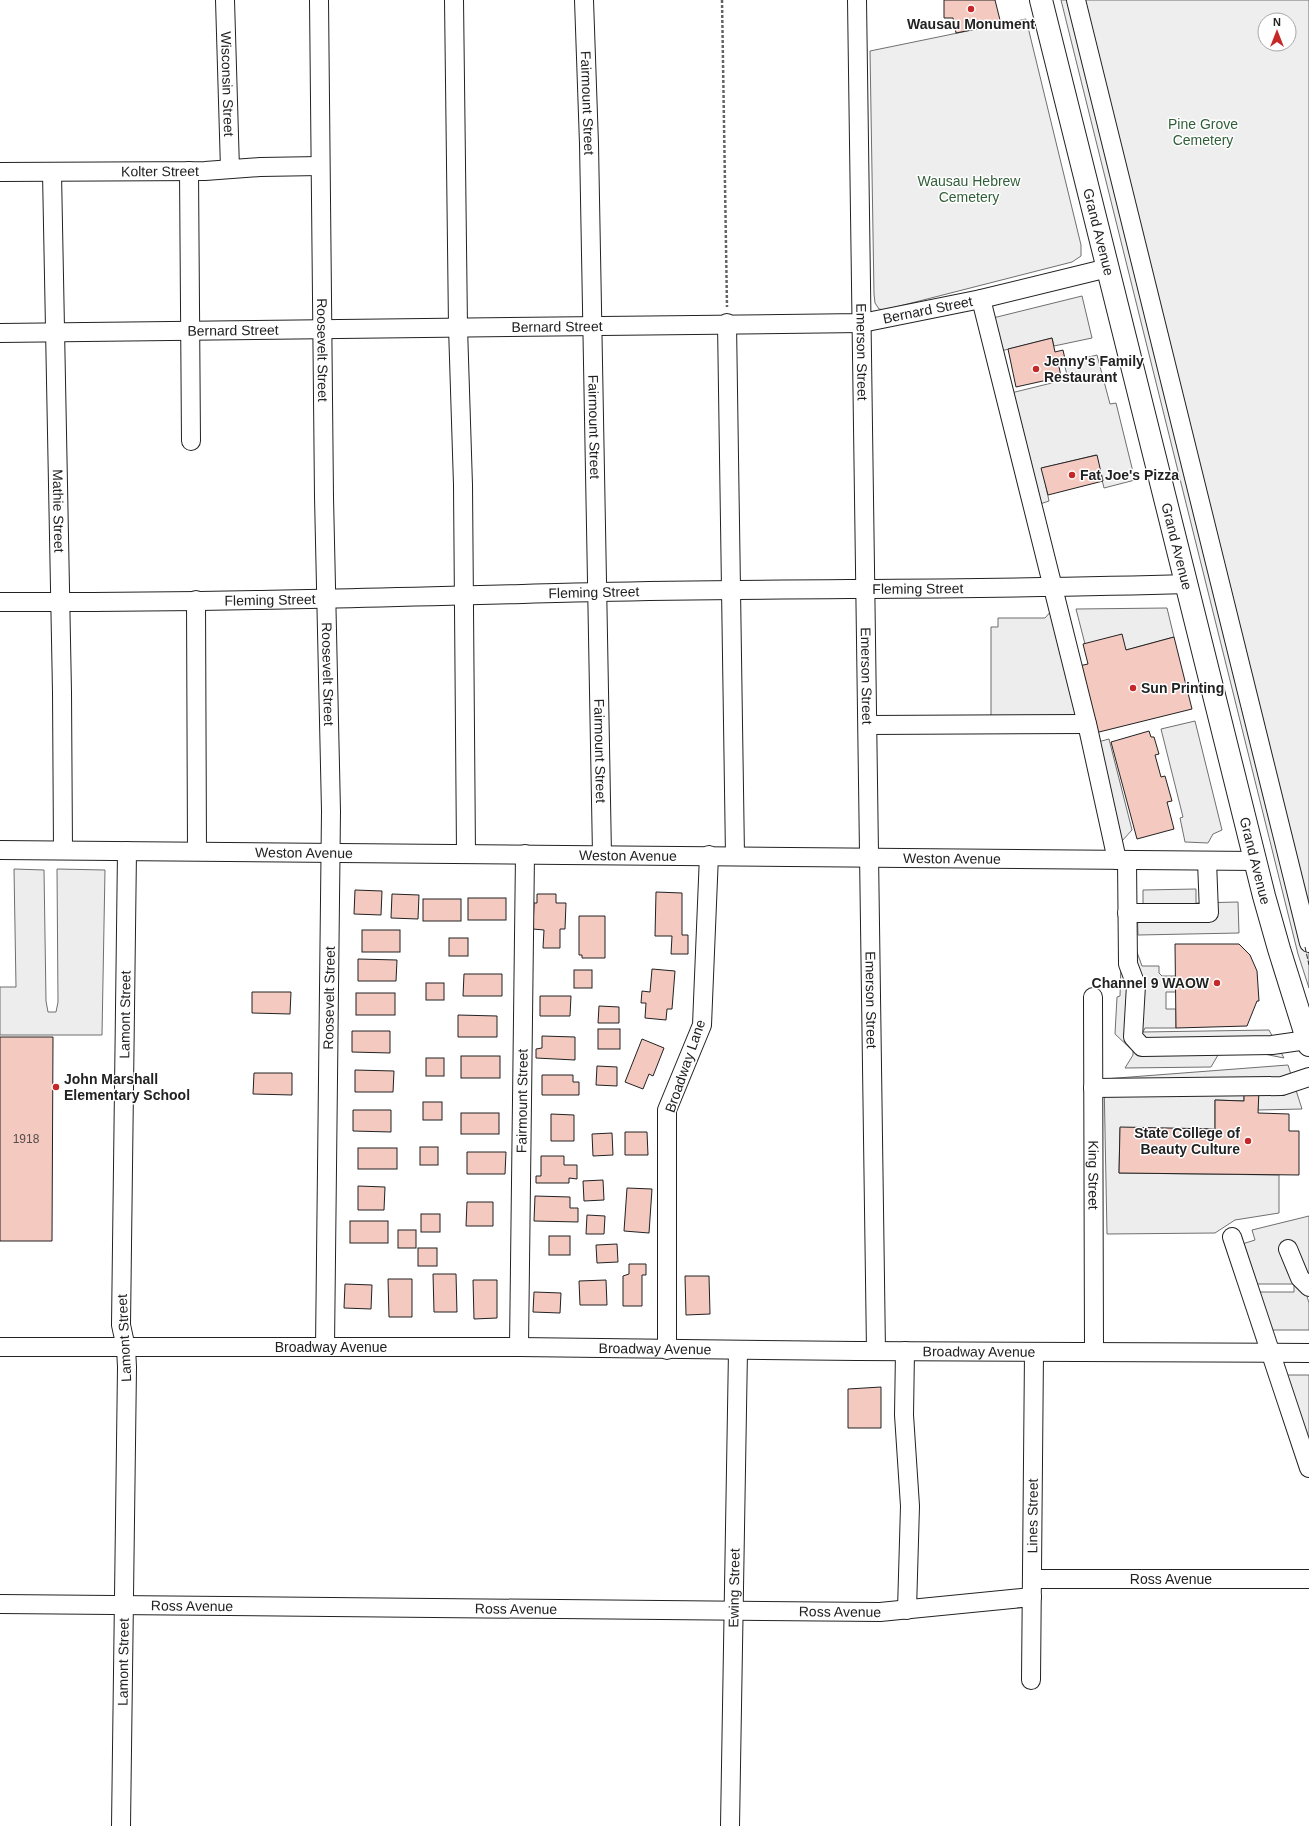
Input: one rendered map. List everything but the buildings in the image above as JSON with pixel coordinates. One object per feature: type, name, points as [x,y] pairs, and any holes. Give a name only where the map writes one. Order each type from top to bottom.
[{"type":"main road","name":"Grand Avenue","points":[[1041,0],[1278,949],[1302,1003],[1308,1042]]},
{"type":"street","name":"Wisconsin Street","points":[[225,0],[230,169]]},
{"type":"street","name":"Roosevelt Street","points":[[319,0],[322,329],[331,852],[324,1347]]},
{"type":"street","points":[[454,0],[458,328],[463,485],[466,854]]},
{"type":"street","name":"Fairmount Street","points":[[584,0],[602,855]]},
{"type":"street","name":"Emerson Street","points":[[857,0],[876,1351]]},
{"type":"street","points":[[1076,0],[1309,943]]},
{"type":"street","name":"Kolter Street","points":[[0,172],[189,171],[260,167],[320,166]]},
{"type":"street","points":[[189,171],[191,441]]},
{"type":"street","name":"Mathie Street","points":[[52,172],[61,602],[63,850]]},
{"type":"street","name":"Bernard Street","points":[[0,333],[458,328],[727,323],[862,323],[981,299],[1108,268]]},
{"type":"street","points":[[981,299],[1122,860],[1127,913],[1128,964],[1136,985],[1133,1037],[1142,1047],[1272,1045],[1308,1042]]},
{"type":"street","points":[[727,323],[735,856]]},
{"type":"street","name":"Fleming Street","points":[[0,602],[327,598],[596,592],[1053,588],[1187,584]]},
{"type":"street","points":[[196,600],[197,851]]},
{"type":"street","points":[[868,725],[1087,724]]},
{"type":"street","name":"Weston Avenue","points":[[0,850],[1256,861]]},
{"type":"street","name":"Lamont Street","points":[[121,1826],[126,1348],[121,1325],[127,851]]},
{"type":"street","name":"Fairmount Street","points":[[519,1347],[525,854]]},
{"type":"street","name":"Broadway Lane","points":[[667,1350],[667,1110],[702,1025],[709,856]]},
{"type":"street","points":[[1127,913],[1209,913],[1207,861]]},
{"type":"street","name":"King Street","points":[[1093,997],[1094,1352]]},
{"type":"street","points":[[1093,1088],[1282,1086],[1291,1085],[1309,1078]]},
{"type":"street","points":[[1232,1237],[1272,1353],[1309,1468]]},
{"type":"street","points":[[1288,1249],[1300,1278],[1309,1287]]},
{"type":"street","name":"Broadway Avenue","points":[[0,1347],[519,1347],[667,1350],[1309,1353]]},
{"type":"street","name":"Ewing Street","points":[[730,1826],[738,1350]]},
{"type":"street","points":[[905,1351],[904,1415],[910,1506],[907,1610]]},
{"type":"street","name":"Lines Street","points":[[1032,1680],[1034,1352]]},
{"type":"street","name":"Ross Avenue","points":[[1032,1578],[1309,1579]]},
{"type":"street","name":"Ross Avenue","points":[[0,1604],[734,1609],[871,1612],[907,1610],[1032,1597]]},
{"type":"path","points":[[722,0],[727,323]]},
{"type":"green space","name":"Pine Grove Cemetery","points":[[1061,0],[1309,0],[1309,988],[1298,954]]},
{"type":"green space","name":"Wausau Hebrew Cemetery","points":[[1026,19],[1081,245],[1081,256],[1072,262],[884,310],[879,309],[875,303],[874,294],[870,51]]},
{"type":"shaded area","points":[[1082,296],[1092,338],[1054,346],[1052,338],[1001,351],[993,318]]},
{"type":"shaded area","points":[[1097,355],[1110,404],[1116,403],[1135,480],[1104,488],[1096,455],[1042,468],[1049,501],[1040,504],[1011,393],[1068,379],[1064,363]]},
{"type":"shaded area","points":[[1167,608],[1174,637],[1126,650],[1085,644],[1076,609]]},
{"type":"shaded area","points":[[1052,610],[1077,719],[991,719],[991,627],[998,627],[998,618],[1045,618]]},
{"type":"shaded area","points":[[1195,721],[1222,830],[1213,834],[1208,843],[1185,842],[1180,818],[1183,817],[1161,729]]},
{"type":"shaded area","points":[[1109,739],[1132,830],[1121,842],[1094,743]]},
{"type":"shaded area","points":[[14,869],[44,870],[46,1001],[48,1012],[56,1012],[58,1002],[57,869],[105,870],[102,1035],[0,1035],[0,987],[16,987]]},
{"type":"shaded area","points":[[1196,889],[1196,903],[1238,902],[1239,933],[1138,935],[1137,904],[1143,904],[1143,890]]},
{"type":"shaded area","points":[[1133,941],[1142,966],[1159,966],[1159,973],[1162,976],[1175,976],[1176,992],[1166,992],[1166,1009],[1176,1009],[1176,1028],[1145,1028],[1143,1032],[1269,1030],[1284,1058],[1264,1054],[1220,1054],[1211,1067],[1125,1068],[1133,1055],[1133,1051],[1115,1034],[1117,997],[1120,996],[1121,962]]},
{"type":"shaded area","points":[[1288,1065],[1302,1109],[1258,1110],[1258,1090],[1244,1091],[1244,1101],[1215,1100],[1215,1129],[1120,1128],[1119,1173],[1279,1175],[1279,1213],[1235,1220],[1215,1233],[1107,1234],[1104,1079]]},
{"type":"shaded area","points":[[1309,1216],[1309,1292],[1306,1293],[1309,1303],[1309,1330],[1269,1330],[1256,1292],[1294,1292],[1294,1284],[1253,1284],[1239,1245],[1255,1240],[1252,1230]]},
{"type":"shaded area","points":[[1283,1375],[1309,1375],[1309,1458]]},
{"type":"fence","points":[[1305,947],[1309,965]]},
{"type":"place","name":"Wausau Monument","points":[[971,9]]},
{"type":"place","name":"Jenny's Family Restaurant","points":[[1036,369]]},
{"type":"place","name":"Fat Joe's Pizza","points":[[1072,475]]},
{"type":"place","name":"Sun Printing","points":[[1133,688]]},
{"type":"place","name":"Channel 9 WAOW","points":[[1217,983]]},
{"type":"place","name":"John Marshall Elementary School","points":[[56,1087]]},
{"type":"place","name":"State College of Beauty Culture","points":[[1248,1141]]}]
